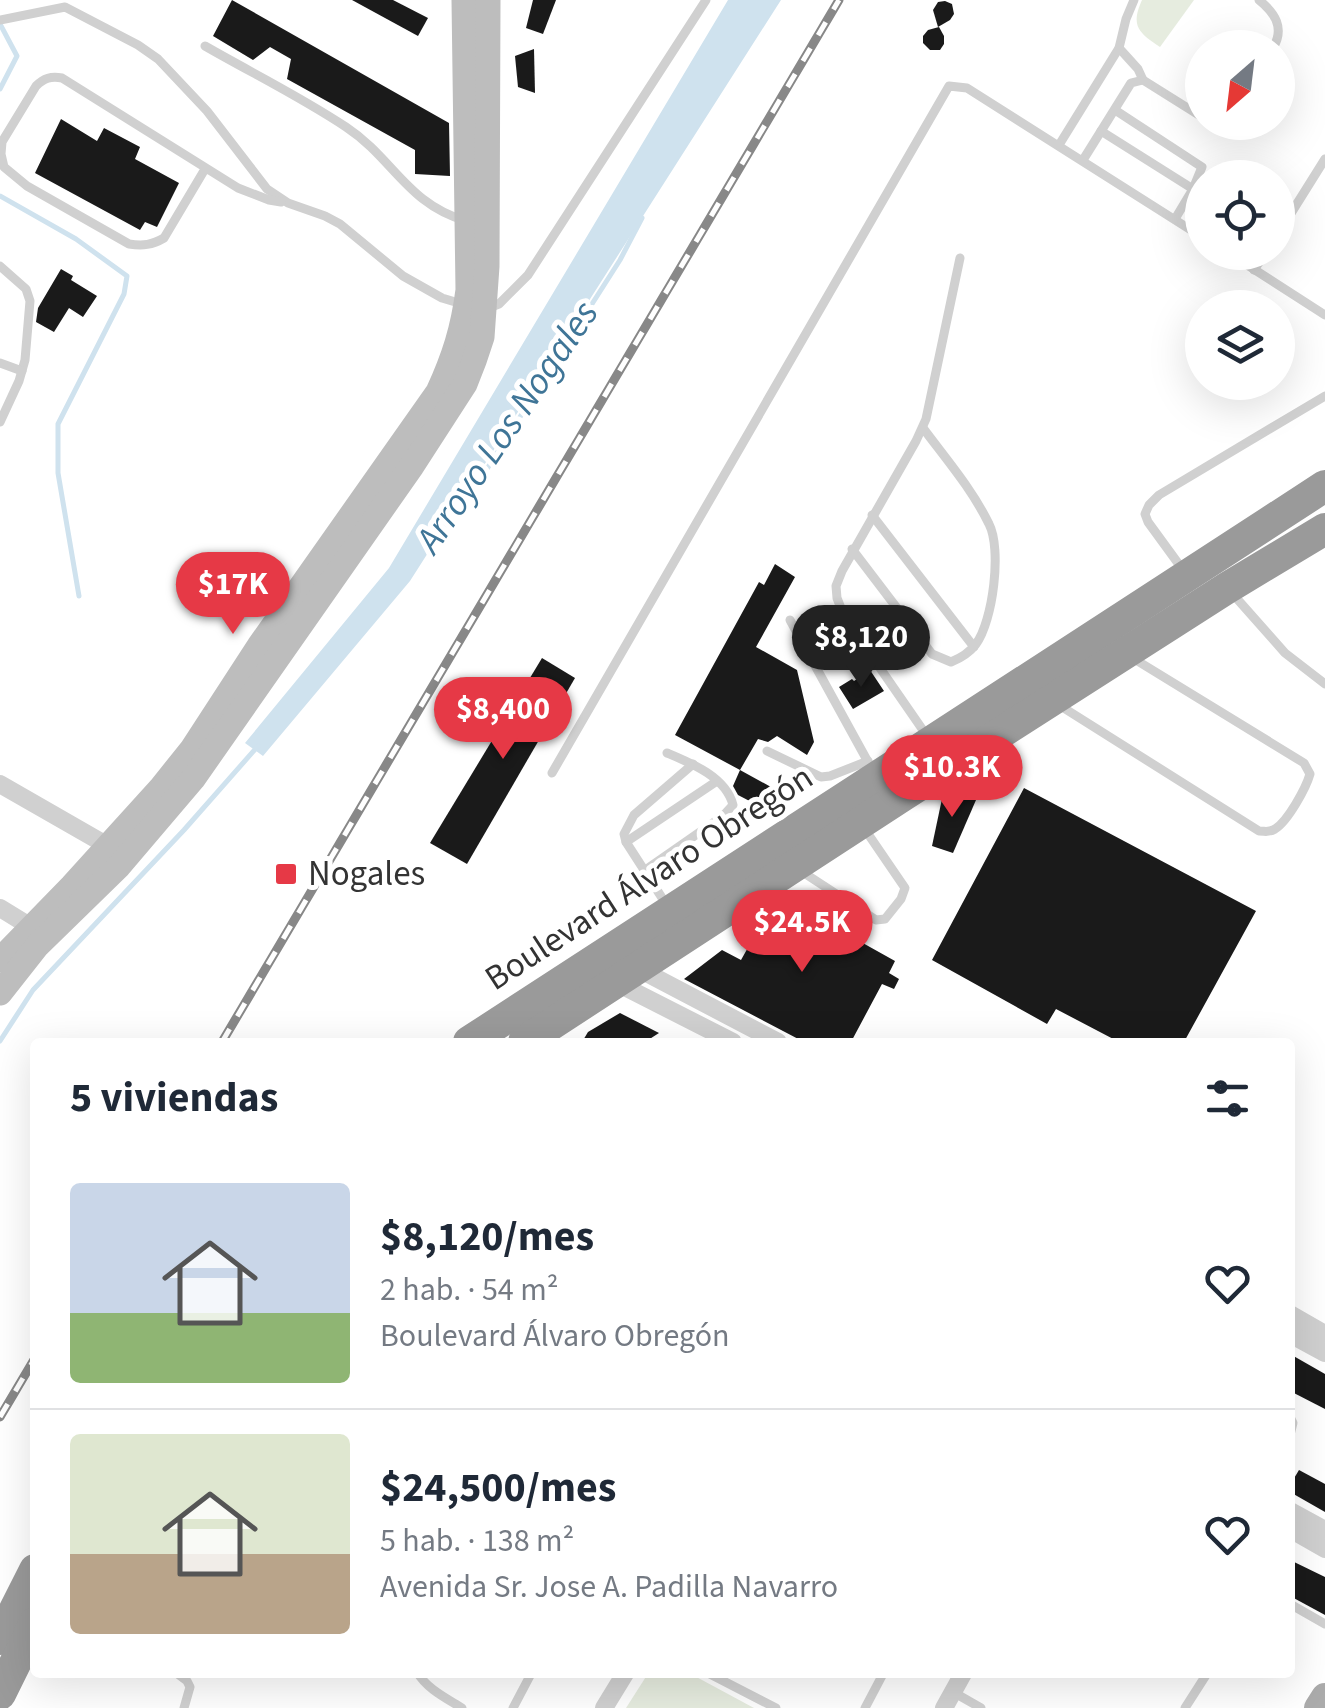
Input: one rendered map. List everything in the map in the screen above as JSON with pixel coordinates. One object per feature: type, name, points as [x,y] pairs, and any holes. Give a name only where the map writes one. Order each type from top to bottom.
[{"type":"highway","name":"Boulevard Álvaro Obregón","points":[[477,1038],[616,964],[789,852],[872,769],[924,747],[1325,486]]},
{"type":"highway","name":"Boulevard Álvaro Obregón","points":[[529,1038],[616,964],[671,910],[789,852],[862,824],[1325,529]]},
{"type":"highway","points":[[862,824],[884,784],[924,747]]},
{"type":"highway","points":[[0,1638],[30,1580]]},
{"type":"highway","points":[[0,1694],[30,1633]]},
{"type":"main road","points":[[0,993],[38,946],[155,826],[232,726],[465,384],[482,337],[468,222],[464,0]]},
{"type":"main road","points":[[0,960],[160,789],[192,748],[438,392],[476,308],[487,266],[488,0]]},
{"type":"main road","points":[[1318,1708],[1325,1697]]},
{"type":"street","points":[[0,784],[108,846]]},
{"type":"street","points":[[0,908],[31,927]]},
{"type":"street","points":[[616,964],[727,1038]]},
{"type":"street","points":[[616,964],[770,1038]]},
{"type":"street","points":[[1295,1317],[1325,1334]]},
{"type":"street","points":[[1295,1337],[1325,1353]]},
{"type":"street","points":[[1295,1513],[1325,1530]]},
{"type":"street","points":[[1295,1532],[1325,1549]]},
{"type":"street","points":[[604,1708],[622,1678]]},
{"type":"lane","points":[[205,169],[164,238],[142,246],[129,244],[14,178],[4,168],[2,142],[30,94],[43,80],[62,78],[251,194],[288,203],[340,224],[422,288],[476,308],[499,304],[528,275],[706,0]]},
{"type":"lane","points":[[1059,145],[1119,48],[1134,0]]},
{"type":"lane","points":[[1259,0],[1275,15],[1280,30]]},
{"type":"lane","points":[[0,20],[65,7],[138,45],[207,111],[267,189],[288,203]]},
{"type":"lane","points":[[205,46],[346,127],[376,151],[415,195],[448,216],[468,222]]},
{"type":"lane","points":[[1119,48],[1138,68],[1142,80],[1185,107]]},
{"type":"lane","points":[[1084,160],[1131,83],[1142,80]]},
{"type":"lane","points":[[552,773],[943,92],[951,85],[967,88],[1185,226]]},
{"type":"lane","points":[[1115,110],[1193,160]]},
{"type":"lane","points":[[1101,131],[1185,185]]},
{"type":"lane","points":[[1295,207],[1325,159]]},
{"type":"lane","points":[[1175,219],[1185,203]]},
{"type":"lane","points":[[924,747],[844,616],[836,586],[852,549],[923,428],[960,258]]},
{"type":"lane","points":[[0,266],[26,289],[30,301],[22,371],[0,422]]},
{"type":"lane","points":[[1254,270],[1325,315]]},
{"type":"lane","points":[[0,362],[22,371]]},
{"type":"lane","points":[[1188,576],[1148,522],[1145,514],[1149,505],[1159,495],[1325,396]]},
{"type":"lane","points":[[852,549],[932,654],[952,662],[974,647],[987,623],[992,596],[992,528],[923,428]]},
{"type":"lane","points":[[872,515],[974,647]]},
{"type":"lane","points":[[1227,588],[1285,653],[1325,684]]},
{"type":"lane","points":[[767,751],[821,777],[872,769],[790,620]]},
{"type":"lane","points":[[1052,701],[1258,830],[1270,832],[1278,827],[1307,787],[1310,774],[1304,764],[1125,654]]},
{"type":"lane","points":[[644,870],[730,810],[733,799],[717,781],[693,764],[667,753]]},
{"type":"lane","points":[[671,910],[624,834],[634,815],[693,764]]},
{"type":"lane","points":[[626,842],[717,781]]},
{"type":"lane","points":[[789,852],[881,921],[905,888],[862,824]]},
{"type":"lane","points":[[1295,1607],[1325,1624]]},
{"type":"lane","points":[[183,1678],[190,1688],[184,1708]]},
{"type":"lane","points":[[420,1678],[462,1708]]},
{"type":"lane","points":[[512,1708],[529,1678]]},
{"type":"lane","points":[[718,1678],[776,1708]]},
{"type":"lane","points":[[865,1708],[881,1678]]},
{"type":"lane","points":[[1185,1708],[1204,1678]]},
{"type":"lane","points":[[949,1700],[981,1708]]},
{"type":"shaded area","points":[[1142,0],[1194,0],[1160,47],[1137,23]]},
{"type":"shaded area","points":[[645,1678],[698,1678],[754,1708],[626,1708]]},
{"type":"water","name":"Arroyo Los Nogales","points":[[728,0],[781,0],[410,581],[263,756],[245,743],[389,568]]},
{"type":"building","points":[[232,0],[449,123],[450,176],[415,174],[415,150],[287,79],[291,59],[270,47],[253,60],[213,36]]},
{"type":"building","points":[[352,0],[393,0],[428,18],[418,36]]},
{"type":"building","points":[[533,0],[556,0],[543,34],[526,28]]},
{"type":"building","points":[[938,2],[952,4],[954,14],[938,27],[933,10]]},
{"type":"building","points":[[939,27],[944,44],[940,50],[930,50],[923,43],[923,36]]},
{"type":"building","points":[[534,49],[535,93],[518,87],[515,56]]},
{"type":"building","points":[[61,119],[97,141],[104,128],[140,147],[135,159],[179,183],[157,227],[145,222],[140,230],[35,173]]},
{"type":"building","points":[[61,269],[97,296],[83,317],[69,308],[54,332],[36,322],[38,308]]},
{"type":"building","points":[[775,564],[795,577],[756,647],[797,670],[814,742],[807,755],[777,736],[768,742],[758,739],[740,770],[675,735],[759,582],[764,585]]},
{"type":"building","points":[[542,658],[575,678],[467,864],[430,843]]},
{"type":"building","points":[[870,670],[884,691],[853,709],[839,687]]},
{"type":"building","points":[[740,770],[771,787],[761,807],[738,795],[733,786]]},
{"type":"building","points":[[1024,788],[1256,911],[1186,1038],[1111,1038],[1056,1009],[1047,1024],[932,960]]},
{"type":"building","points":[[948,790],[976,800],[953,853],[932,846],[943,794]]},
{"type":"building","points":[[780,899],[827,924],[836,904],[860,919],[852,937],[895,961],[889,973],[899,979],[894,989],[882,984],[853,1038],[796,1038],[684,979],[722,950],[741,960],[773,903]]},
{"type":"building","points":[[620,1013],[659,1033],[651,1038],[584,1038]]},
{"type":"building","points":[[1295,1357],[1325,1374],[1325,1409],[1295,1394]]},
{"type":"building","points":[[1299,1470],[1325,1484],[1325,1512],[1295,1495]]},
{"type":"building","points":[[1295,1562],[1325,1577],[1325,1615],[1295,1599]]},
{"type":"waterway","points":[[0,24],[17,56],[0,89]]},
{"type":"waterway","points":[[0,196],[76,239],[127,276],[124,294],[58,424],[58,473],[79,596]]},
{"type":"waterway","name":"Arroyo Los Nogales","points":[[443,528],[471,494],[620,260],[642,218]]},
{"type":"waterway","name":"Arroyo Los Nogales","points":[[0,1041],[33,990],[258,746]]},
{"type":"railway","points":[[224,1038],[839,0]]},
{"type":"railway","points":[[0,1417],[30,1366]]},
{"type":"place","name":"Nogales","points":[[286,874]]}]
